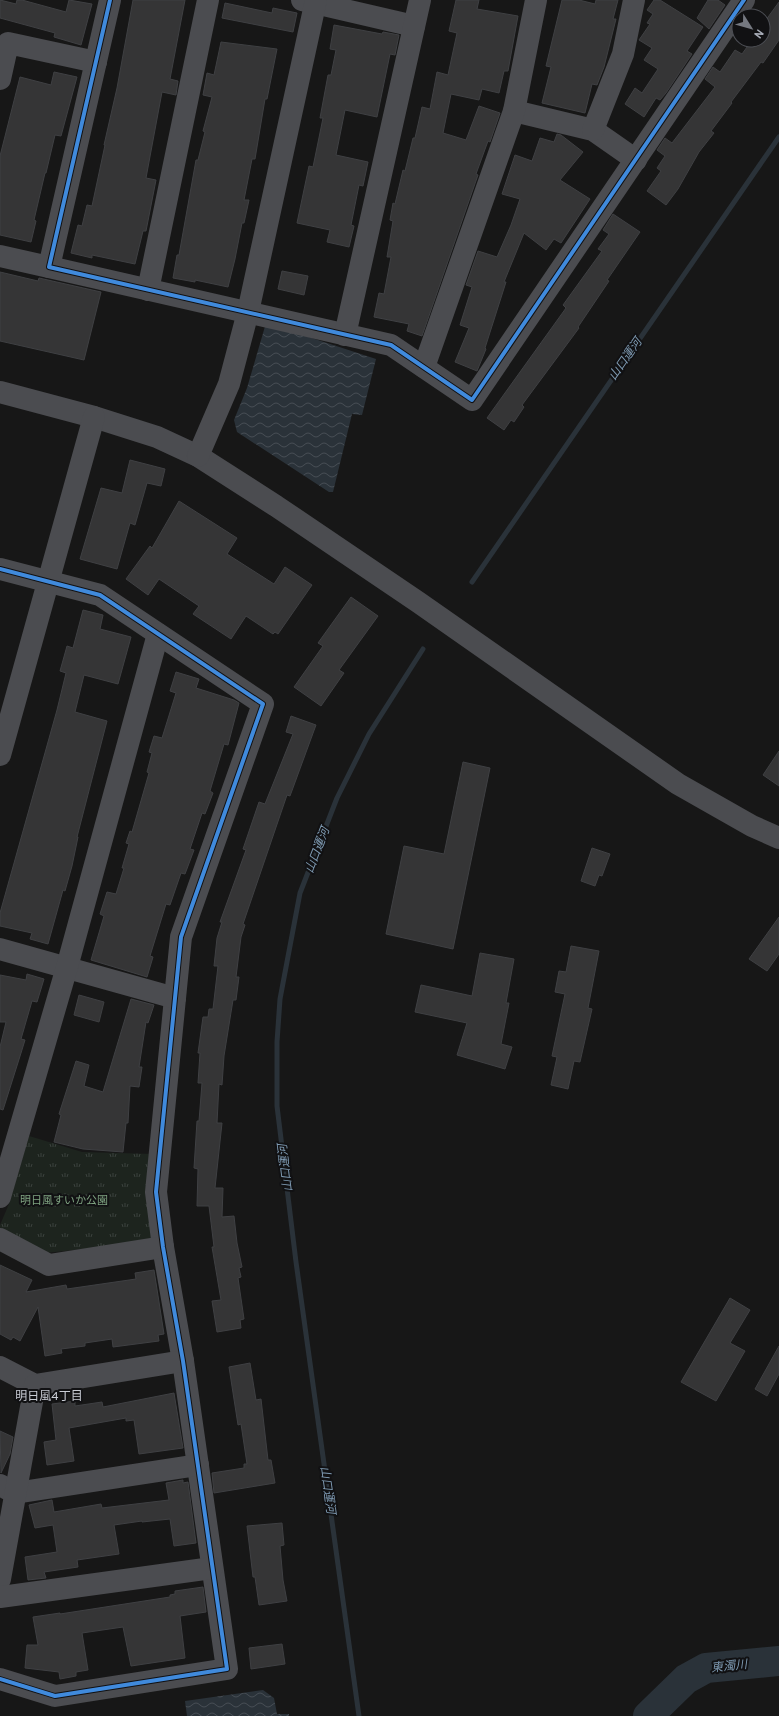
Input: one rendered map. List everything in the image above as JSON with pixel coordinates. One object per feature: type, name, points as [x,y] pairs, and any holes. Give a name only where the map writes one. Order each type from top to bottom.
[{"type":"street","points":[[49,267],[110,0]]},
{"type":"street","points":[[148,290],[208,0]]},
{"type":"street","points":[[345,335],[420,0]]},
{"type":"street","points":[[424,367],[514,111],[536,0]]},
{"type":"street","points":[[593,130],[624,54],[634,0]]},
{"type":"street","points":[[0,256],[391,345],[472,400],[744,0]]},
{"type":"street","points":[[198,456],[229,384],[248,312],[311,1],[414,26]]},
{"type":"street","points":[[0,78],[8,43],[96,62]]},
{"type":"street","points":[[514,111],[593,130],[636,160]]},
{"type":"street","points":[[0,392],[94,417],[157,436],[198,456],[276,506],[418,602],[678,784],[752,826],[779,838]]},
{"type":"street","points":[[0,755],[94,417]]},
{"type":"street","points":[[0,568],[100,595],[263,704],[181,937],[156,1192],[163,1247],[183,1361],[227,1668],[55,1696],[0,1679]]},
{"type":"street","points":[[0,1197],[67,967],[158,634]]},
{"type":"street","points":[[0,949],[175,998]]},
{"type":"street","points":[[0,1239],[49,1264],[163,1247]]},
{"type":"street","points":[[0,1367],[35,1385],[183,1361]]},
{"type":"street","points":[[0,1579],[8,1489],[35,1385]]},
{"type":"street","points":[[8,1489],[198,1465]]},
{"type":"street","points":[[0,1597],[212,1568]]},
{"type":"green space","name":"明日風すいか公園","points":[[29,1136],[82,1152],[153,1154],[158,1242],[44,1253],[0,1233],[0,1225],[9,1204]]},
{"type":"water","points":[[266,323],[376,359],[362,415],[352,414],[333,492],[329,492],[237,432],[234,420],[247,388]]},
{"type":"water","points":[[263,1690],[274,1698],[277,1714],[289,1714],[289,1716],[187,1716],[185,1701]]},
{"type":"building","points":[[0,0],[16,4],[17,0],[22,0],[66,12],[69,0],[92,4],[81,45],[54,37],[55,33],[0,18]]},
{"type":"building","points":[[133,0],[185,0],[170,79],[178,81],[176,95],[162,92],[146,178],[156,180],[146,231],[143,231],[135,264],[92,255],[92,258],[71,253],[78,225],[82,226],[87,205],[92,206],[117,88]]},
{"type":"building","points":[[456,0],[479,0],[477,9],[518,16],[508,71],[504,71],[499,93],[482,89],[479,100],[451,94],[443,133],[466,140],[479,106],[500,113],[490,142],[488,141],[476,174],[478,175],[422,336],[407,331],[409,324],[374,317],[379,293],[384,294],[391,257],[387,257],[393,221],[390,220],[393,203],[395,204],[403,170],[405,171],[413,138],[415,138],[422,107],[430,109],[437,72],[448,75],[457,33],[449,31]]},
{"type":"building","points":[[562,0],[579,0],[595,4],[596,0],[618,0],[613,19],[616,19],[604,67],[597,85],[592,84],[585,113],[542,103],[551,67],[546,66]]},
{"type":"building","points":[[654,0],[660,0],[703,27],[687,51],[692,54],[666,93],[660,100],[656,98],[644,117],[625,104],[635,88],[642,93],[658,69],[644,60],[652,48],[639,40],[650,24],[647,23],[653,14],[647,10]]},
{"type":"building","points":[[708,0],[718,0],[725,5],[709,29],[697,18]]},
{"type":"building","points":[[779,2],[779,40],[763,63],[761,62],[731,102],[732,103],[711,131],[714,133],[699,152],[678,189],[666,205],[647,191],[661,171],[657,168],[665,156],[657,150],[665,138],[672,143],[715,87],[705,79],[713,67],[720,72],[735,50],[742,54],[746,48],[771,48],[771,13]]},
{"type":"building","points":[[225,3],[272,13],[273,8],[297,13],[293,32],[222,18]]},
{"type":"building","points":[[334,25],[382,34],[383,32],[399,35],[395,55],[390,54],[377,117],[345,110],[336,155],[368,162],[363,186],[359,185],[351,225],[354,226],[349,247],[327,242],[330,230],[297,223],[309,166],[313,167],[323,118],[320,118],[328,75],[331,75],[336,50],[330,49]]},
{"type":"building","points":[[221,42],[277,49],[267,99],[265,99],[255,159],[252,159],[244,200],[249,200],[244,223],[242,223],[228,287],[195,280],[195,282],[173,278],[177,255],[179,255],[196,160],[198,160],[205,132],[203,131],[212,97],[203,95],[207,73],[214,75]]},
{"type":"building","points":[[54,72],[77,77],[61,136],[55,135],[34,220],[36,221],[31,242],[0,235],[0,156],[20,77],[51,85]]},
{"type":"building","points":[[557,134],[561,135],[583,152],[560,180],[590,199],[561,243],[554,239],[546,250],[524,233],[504,282],[506,282],[485,348],[486,349],[477,371],[455,362],[469,328],[460,325],[472,287],[466,285],[478,251],[497,257],[511,225],[520,199],[502,194],[515,155],[532,161],[540,138],[554,142]]},
{"type":"building","points":[[613,214],[640,232],[607,280],[609,281],[578,327],[579,328],[522,405],[524,407],[514,422],[511,420],[504,430],[487,418],[566,308],[563,305],[602,251],[598,249],[609,234],[603,230]]},
{"type":"building","points":[[282,271],[308,276],[304,295],[278,289]]},
{"type":"building","points":[[0,272],[38,281],[39,278],[101,292],[84,360],[0,341]]},
{"type":"building","points":[[130,460],[165,469],[161,486],[147,483],[135,525],[130,523],[117,569],[80,559],[101,488],[122,493]]},
{"type":"building","points":[[179,501],[237,538],[227,554],[274,584],[285,567],[312,585],[278,634],[275,632],[273,634],[246,616],[231,639],[193,614],[199,606],[159,579],[148,595],[126,579],[150,546],[152,548]]},
{"type":"building","points":[[351,597],[378,616],[339,670],[344,673],[321,706],[294,687],[323,646],[318,643]]},
{"type":"building","points":[[83,610],[103,615],[100,629],[131,637],[118,684],[84,675],[75,712],[107,721],[77,837],[72,866],[65,891],[63,890],[48,944],[30,939],[32,933],[0,926],[0,913],[57,710],[66,673],[60,671],[67,646],[73,648]]},
{"type":"building","points":[[176,672],[199,679],[196,688],[239,703],[228,745],[224,744],[210,791],[213,793],[205,814],[202,813],[190,849],[194,850],[185,874],[181,873],[170,905],[166,904],[150,956],[153,957],[147,977],[91,960],[104,916],[100,914],[107,892],[116,894],[124,868],[122,868],[129,844],[126,843],[130,831],[132,832],[149,773],[147,772],[152,753],[149,752],[154,736],[162,738],[176,693],[170,691]]},
{"type":"building","points":[[291,716],[316,725],[290,796],[287,795],[243,924],[245,925],[241,937],[236,977],[239,977],[236,1000],[233,1000],[224,1056],[222,1085],[219,1084],[217,1123],[222,1123],[215,1188],[223,1188],[222,1217],[234,1216],[237,1243],[242,1267],[239,1268],[241,1277],[238,1278],[244,1319],[240,1320],[241,1328],[217,1332],[212,1301],[221,1300],[212,1247],[214,1247],[209,1206],[197,1206],[198,1169],[194,1168],[197,1121],[199,1121],[202,1083],[198,1083],[200,1053],[198,1053],[203,1017],[208,1017],[209,1009],[213,1009],[218,966],[214,966],[217,938],[222,922],[220,922],[246,850],[243,849],[259,802],[265,804],[293,734],[286,732]]},
{"type":"building","points":[[779,751],[779,786],[763,775]]},
{"type":"building","points":[[463,762],[490,768],[453,949],[386,934],[404,846],[444,854]]},
{"type":"building","points":[[592,848],[610,854],[602,876],[599,875],[595,886],[581,881]]},
{"type":"building","points":[[779,917],[779,954],[767,971],[749,959]]},
{"type":"building","points":[[571,946],[599,951],[588,1008],[592,1009],[580,1062],[574,1061],[568,1089],[551,1085],[557,1057],[552,1056],[565,994],[555,992],[559,971],[566,972]]},
{"type":"building","points":[[480,953],[514,959],[506,1003],[509,1003],[501,1044],[512,1047],[505,1069],[457,1055],[467,1023],[415,1012],[421,985],[472,996]]},
{"type":"building","points":[[27,974],[44,979],[37,1002],[32,1001],[21,1039],[25,1040],[3,1110],[0,1109],[0,1047],[6,1022],[0,1022],[0,975],[26,980]]},
{"type":"building","points":[[79,995],[104,1002],[99,1022],[74,1015]]},
{"type":"building","points":[[131,999],[154,1005],[148,1023],[146,1022],[139,1067],[142,1067],[139,1087],[130,1086],[128,1123],[126,1123],[123,1152],[83,1149],[54,1142],[61,1115],[59,1114],[76,1061],[89,1065],[84,1086],[103,1092]]},
{"type":"building","points":[[0,1265],[32,1280],[26,1292],[66,1285],[67,1289],[136,1279],[135,1273],[154,1270],[164,1334],[158,1335],[159,1341],[113,1347],[112,1339],[85,1343],[85,1346],[61,1349],[62,1353],[45,1356],[38,1307],[20,1341],[13,1337],[11,1340],[0,1334]]},
{"type":"building","points":[[730,1298],[750,1310],[730,1343],[745,1351],[716,1401],[681,1382]]},
{"type":"building","points":[[779,1346],[779,1374],[767,1396],[755,1389]]},
{"type":"building","points":[[250,1363],[256,1400],[261,1399],[268,1460],[271,1460],[275,1483],[214,1493],[212,1473],[244,1468],[244,1464],[247,1464],[241,1424],[238,1425],[229,1367]]},
{"type":"building","points":[[174,1393],[183,1448],[139,1454],[134,1420],[126,1421],[126,1418],[69,1428],[74,1461],[47,1465],[44,1442],[56,1440],[52,1404],[75,1401],[75,1406],[102,1402],[103,1407]]},
{"type":"building","points":[[0,1431],[13,1437],[10,1454],[1,1473]]},
{"type":"building","points":[[183,1480],[183,1483],[188,1482],[196,1543],[174,1546],[170,1519],[114,1525],[119,1554],[77,1560],[78,1567],[44,1572],[46,1578],[28,1580],[25,1557],[57,1552],[53,1525],[35,1528],[29,1505],[52,1500],[54,1512],[101,1504],[102,1508],[169,1500],[166,1483]]},
{"type":"building","points":[[282,1523],[284,1545],[280,1546],[283,1580],[287,1601],[259,1605],[255,1577],[253,1577],[247,1526]]},
{"type":"building","points":[[203,1587],[206,1612],[180,1616],[185,1658],[131,1666],[123,1627],[82,1633],[88,1670],[76,1672],[76,1676],[60,1679],[59,1672],[25,1668],[27,1645],[38,1645],[33,1617],[170,1597],[170,1595],[175,1594],[175,1591]]},
{"type":"building","points":[[282,1644],[285,1664],[251,1669],[249,1648]]},
{"type":"waterway","name":"山口運河","points":[[472,582],[779,137]]},
{"type":"waterway","name":"山口運河","points":[[359,1716],[296,1262],[277,1106],[277,1042],[280,999],[300,893],[337,798],[369,734],[423,649]]},
{"type":"waterway","name":"東濁川","points":[[648,1716],[686,1679],[706,1668],[779,1661]]},
{"type":"cycle path","points":[[110,0],[49,267],[391,345],[472,400],[744,0]]},
{"type":"cycle path","points":[[0,569],[100,595],[263,704],[181,937],[156,1192],[163,1247],[183,1361],[227,1669],[55,1696],[0,1679]]},
{"type":"district","name":"明日風4丁目","points":[[49,1396]]}]
